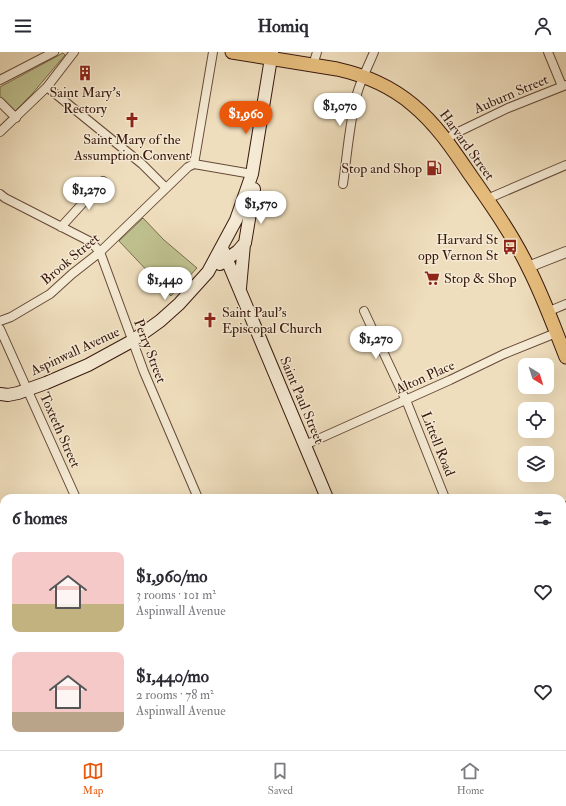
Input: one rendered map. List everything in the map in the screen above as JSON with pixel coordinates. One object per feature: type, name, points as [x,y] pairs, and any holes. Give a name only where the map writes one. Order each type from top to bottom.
[{"type":"main road","name":"Harvard Street","points":[[232,52],[272,55],[337,69],[364,77],[392,90],[425,115],[446,140],[507,230],[528,267],[566,357]]},
{"type":"main road","name":"Aspinwall Avenue","points":[[0,394],[8,395],[27,390],[88,365],[132,341],[160,321],[179,304],[208,272],[240,212],[252,174],[272,55]]},
{"type":"main road","name":"Aspinwall Avenue","points":[[208,272],[238,251],[244,244],[254,186],[252,174]]},
{"type":"main road","points":[[240,289],[244,244]]},
{"type":"main road","name":"Saint Paul Street","points":[[222,248],[325,494]]},
{"type":"street","points":[[0,80],[54,52]]},
{"type":"street","points":[[0,132],[47,87],[74,52]]},
{"type":"street","points":[[213,52],[194,164],[252,174]]},
{"type":"street","points":[[313,65],[317,52]]},
{"type":"street","points":[[343,184],[356,97],[374,52]]},
{"type":"street","points":[[548,52],[564,86]]},
{"type":"street","name":"Auburn Street","points":[[446,140],[454,134],[489,117],[564,86]]},
{"type":"street","points":[[47,87],[142,164],[166,188]]},
{"type":"street","points":[[0,102],[16,118]]},
{"type":"street","name":"Brook Street","points":[[0,321],[17,314],[50,294],[100,252],[188,167],[194,164]]},
{"type":"street","points":[[487,199],[566,165]]},
{"type":"street","points":[[61,227],[103,181]]},
{"type":"street","name":"Perry Street","points":[[2,198],[91,242],[100,252],[144,372],[196,494]]},
{"type":"street","points":[[528,267],[566,252]]},
{"type":"street","points":[[548,312],[566,304]]},
{"type":"street","name":"Littell Road","points":[[364,311],[405,400],[443,494]]},
{"type":"street","name":"Toxteth Street","points":[[0,329],[74,494]]},
{"type":"street","name":"Alton Place","points":[[305,445],[504,354],[556,332]]},
{"type":"green space","points":[[63,53],[65,55],[32,94],[13,113],[0,99],[0,87]]},
{"type":"green space","points":[[143,218],[164,240],[197,268],[171,296],[119,241]]},
{"type":"place","name":"Saint Mary's Rectory","points":[[85,73]]},
{"type":"place","name":"Saint Mary of the Assumption Convent","points":[[132,120]]},
{"type":"place","name":"Stop and Shop","points":[[434,168]]},
{"type":"place","name":"Harvard St opp Vernon St","points":[[510,247]]},
{"type":"place","name":"Stop & Shop","points":[[432,278]]},
{"type":"place","name":"Saint Paul's Episcopal Church","points":[[210,320]]}]
